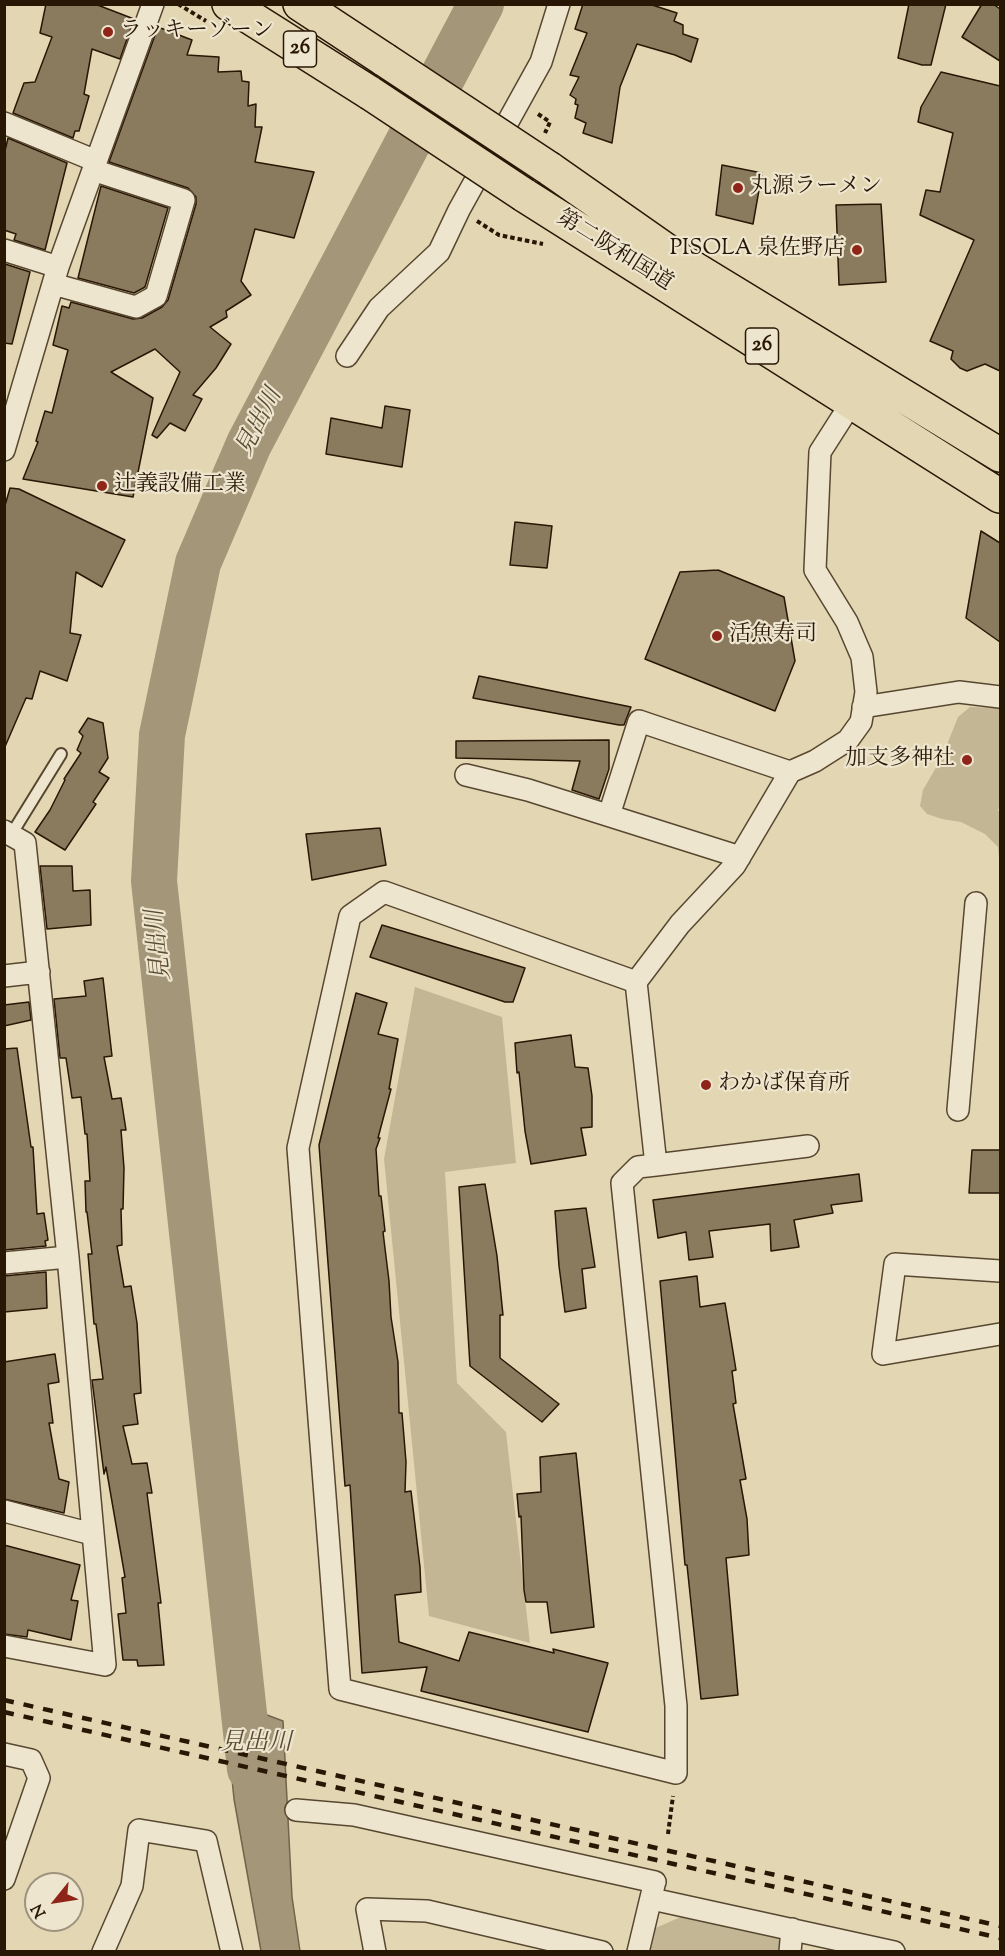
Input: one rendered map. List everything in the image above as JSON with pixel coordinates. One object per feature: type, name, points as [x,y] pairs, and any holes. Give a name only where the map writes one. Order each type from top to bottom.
[{"type":"highway","name":"第二阪和国道","points":[[229,4],[370,93],[524,195],[1000,496]]},
{"type":"highway","name":"第二阪和国道","points":[[300,4],[550,169],[677,258],[1000,455]]},
{"type":"street","points":[[4,450],[11,401],[153,4]]},
{"type":"street","points":[[347,356],[379,309],[439,252],[459,210],[541,62],[559,4]]},
{"type":"street","points":[[4,123],[94,165],[184,200],[156,296],[136,307],[56,276],[4,250]]},
{"type":"street","points":[[656,1165],[636,982],[680,924],[735,865],[790,772],[815,761],[848,740],[861,722],[866,692],[862,657],[847,622],[815,570],[820,452],[852,402]]},
{"type":"street","points":[[863,707],[959,692],[1000,697]]},
{"type":"street","points":[[609,815],[639,721],[790,772]]},
{"type":"street","points":[[466,775],[528,790],[740,857]]},
{"type":"street","points":[[4,1646],[105,1665],[68,1257],[26,843],[8,833]]},
{"type":"street","points":[[636,982],[384,892],[350,916],[298,1148],[340,1689],[676,1773],[676,1706],[622,1183],[638,1167],[808,1146]]},
{"type":"street","points":[[958,1110],[976,903]]},
{"type":"street","points":[[4,976],[39,972]]},
{"type":"street","points":[[4,1263],[68,1257]]},
{"type":"street","points":[[1000,1271],[895,1264],[883,1354],[1000,1334]]},
{"type":"street","points":[[4,1511],[92,1533]]},
{"type":"street","points":[[4,1754],[31,1760],[39,1778],[4,1879]]},
{"type":"street","points":[[296,1810],[354,1815],[654,1885],[792,1929],[894,1952]]},
{"type":"street","points":[[103,1952],[132,1886],[139,1830],[206,1841],[232,1952]]},
{"type":"street","points":[[638,1952],[654,1885]]},
{"type":"street","points":[[375,1952],[367,1909],[427,1911],[602,1952]]},
{"type":"street","points":[[790,1952],[792,1929]]},
{"type":"lane","points":[[8,833],[61,754]]},
{"type":"path","points":[[459,210],[499,235],[550,245]]},
{"type":"path","points":[[668,1834],[676,1773]]},
{"type":"shaded area","name":"加支多神社","points":[[970,707],[1000,708],[1000,801],[998,811],[1000,811],[1000,868],[998,847],[985,834],[961,822],[927,814],[920,806],[923,790],[942,757],[958,717]]},
{"type":"shaded area","points":[[415,987],[502,1017],[516,1163],[445,1172],[457,1383],[506,1432],[530,1643],[429,1616],[384,1159]]},
{"type":"shaded area","points":[[685,1915],[781,1935],[780,1951],[649,1952],[651,1930]]},
{"type":"water","name":"見出川","points":[[224,1699],[283,1721],[292,1897],[300,1951],[261,1951],[234,1799]]},
{"type":"building","points":[[46,4],[95,4],[134,19],[120,59],[92,49],[84,94],[89,96],[79,131],[75,131],[73,138],[13,113],[24,83],[35,82],[52,37],[40,33]]},
{"type":"building","points":[[583,4],[649,4],[677,13],[674,21],[683,25],[683,34],[698,39],[691,62],[637,44],[620,87],[612,143],[583,133],[586,123],[575,118],[578,105],[575,104],[576,99],[570,95],[579,77],[570,75],[587,33],[575,29]]},
{"type":"building","points":[[909,4],[946,4],[931,65],[922,65],[898,58]]},
{"type":"building","points":[[982,4],[993,4],[1000,9],[1000,61],[962,37]]},
{"type":"building","points":[[158,27],[192,40],[187,55],[219,57],[218,72],[241,71],[242,81],[249,82],[248,106],[256,104],[255,127],[262,127],[255,162],[314,172],[294,238],[255,229],[241,281],[251,295],[226,311],[227,317],[210,327],[231,344],[216,368],[193,395],[202,399],[185,431],[170,423],[157,438],[152,435],[180,372],[155,349],[111,372],[153,398],[133,497],[23,479],[38,442],[36,441],[45,411],[52,413],[68,350],[53,345],[62,306],[69,308],[71,302],[133,319],[142,318],[162,307],[168,300],[196,204],[196,197],[188,188],[109,162]]},
{"type":"building","points":[[941,72],[1000,86],[1000,371],[985,364],[967,371],[960,368],[951,359],[953,351],[930,341],[974,240],[920,215],[926,190],[940,192],[953,133],[918,122],[921,107]]},
{"type":"building","points":[[8,138],[67,163],[45,250],[14,240],[16,234],[4,230],[4,155]]},
{"type":"building","points":[[722,165],[762,173],[753,224],[716,215]]},
{"type":"building","points":[[101,186],[168,208],[145,287],[134,293],[78,278]]},
{"type":"building","points":[[881,204],[886,282],[839,285],[836,205]]},
{"type":"building","points":[[5,264],[30,272],[12,344],[4,343]]},
{"type":"building","points":[[385,406],[410,410],[402,467],[326,454],[331,418],[382,428]]},
{"type":"building","points":[[10,488],[19,489],[125,540],[102,587],[76,572],[70,633],[81,635],[67,681],[40,671],[32,699],[26,698],[4,749],[4,509]]},
{"type":"building","points":[[515,522],[552,526],[547,568],[510,565]]},
{"type":"building","points":[[981,531],[1000,543],[1000,642],[966,618]]},
{"type":"building","points":[[718,570],[784,597],[795,661],[775,711],[645,659],[680,572]]},
{"type":"building","points":[[479,676],[631,707],[624,725],[619,725],[473,698]]},
{"type":"building","points":[[88,718],[103,723],[108,758],[99,772],[109,778],[93,802],[96,804],[65,850],[35,832],[50,810],[64,779],[81,753],[77,750],[83,736],[79,732]]},
{"type":"building","points":[[609,740],[609,769],[599,799],[572,790],[580,761],[456,758],[456,741]]},
{"type":"building","points":[[380,828],[386,865],[312,880],[306,834]]},
{"type":"building","points":[[40,866],[72,866],[73,891],[90,890],[91,925],[47,929]]},
{"type":"building","points":[[382,925],[525,968],[513,1002],[505,1002],[370,957]]},
{"type":"building","points":[[103,978],[112,1056],[104,1057],[112,1099],[121,1098],[126,1130],[121,1130],[124,1168],[123,1209],[121,1209],[122,1245],[117,1246],[124,1287],[131,1286],[137,1323],[141,1393],[134,1394],[138,1424],[123,1426],[132,1464],[147,1463],[152,1493],[147,1493],[161,1603],[158,1603],[164,1665],[138,1666],[137,1660],[123,1660],[118,1614],[126,1613],[122,1578],[125,1577],[106,1467],[104,1474],[92,1380],[103,1379],[96,1324],[94,1324],[88,1254],[92,1254],[86,1212],[85,1181],[90,1181],[87,1134],[85,1134],[81,1097],[72,1098],[66,1058],[60,1058],[54,999],[86,996],[84,981]]},
{"type":"building","points":[[356,993],[387,1003],[378,1034],[398,1039],[389,1089],[391,1089],[376,1149],[391,1317],[398,1362],[399,1413],[402,1413],[406,1462],[405,1492],[411,1491],[420,1567],[421,1592],[395,1595],[399,1642],[459,1661],[469,1632],[554,1653],[553,1649],[608,1663],[588,1732],[421,1691],[427,1667],[362,1673],[350,1485],[345,1486],[319,1145]]},
{"type":"building","points":[[29,1002],[31,1020],[4,1026],[4,1005]]},
{"type":"building","points":[[571,1035],[575,1067],[588,1068],[592,1096],[592,1127],[581,1128],[586,1155],[531,1164],[519,1072],[517,1073],[515,1043]]},
{"type":"building","points":[[17,1048],[31,1147],[33,1147],[37,1214],[44,1213],[48,1240],[45,1241],[46,1246],[4,1250],[4,1049]]},
{"type":"building","points":[[972,1150],[1000,1150],[1000,1193],[969,1193]]},
{"type":"building","points":[[859,1174],[862,1201],[831,1205],[833,1213],[794,1220],[799,1247],[771,1251],[770,1224],[709,1231],[713,1257],[689,1260],[686,1232],[658,1238],[653,1200]]},
{"type":"building","points":[[485,1184],[497,1256],[503,1315],[500,1315],[500,1358],[559,1404],[542,1422],[470,1366],[459,1187]]},
{"type":"building","points":[[586,1208],[595,1267],[582,1269],[586,1308],[565,1312],[555,1211]]},
{"type":"building","points":[[46,1272],[47,1308],[4,1312],[4,1276]]},
{"type":"building","points":[[697,1276],[700,1307],[725,1303],[736,1370],[732,1371],[736,1403],[733,1404],[746,1479],[740,1480],[747,1519],[749,1555],[726,1558],[738,1695],[701,1699],[687,1565],[685,1565],[660,1281]]},
{"type":"building","points":[[55,1354],[59,1382],[48,1384],[53,1423],[49,1423],[59,1479],[69,1482],[64,1513],[4,1499],[4,1362]]},
{"type":"building","points":[[576,1453],[594,1627],[551,1633],[547,1602],[526,1602],[521,1516],[519,1517],[517,1494],[541,1492],[540,1457]]},
{"type":"building","points":[[4,1545],[80,1565],[71,1600],[78,1601],[71,1640],[28,1630],[27,1637],[4,1634]]},
{"type":"waterway","name":"見出川","points":[[250,1769],[154,881],[162,735],[198,563],[249,444],[481,4]]},
{"type":"railway","points":[[4,1700],[1000,1926]]},
{"type":"railway","points":[[4,1712],[1000,1938]]},
{"type":"place","name":"ラッキーゾーン","points":[[108,32]]},
{"type":"place","name":"丸源ラーメン","points":[[738,188]]},
{"type":"place","name":"PISOLA 泉佐野店","points":[[857,250]]},
{"type":"place","name":"辻義設備工業","points":[[102,486]]},
{"type":"place","name":"活魚寿司","points":[[717,636]]},
{"type":"place","name":"加支多神社","points":[[967,760]]},
{"type":"place","name":"わかば保育所","points":[[706,1085]]}]
